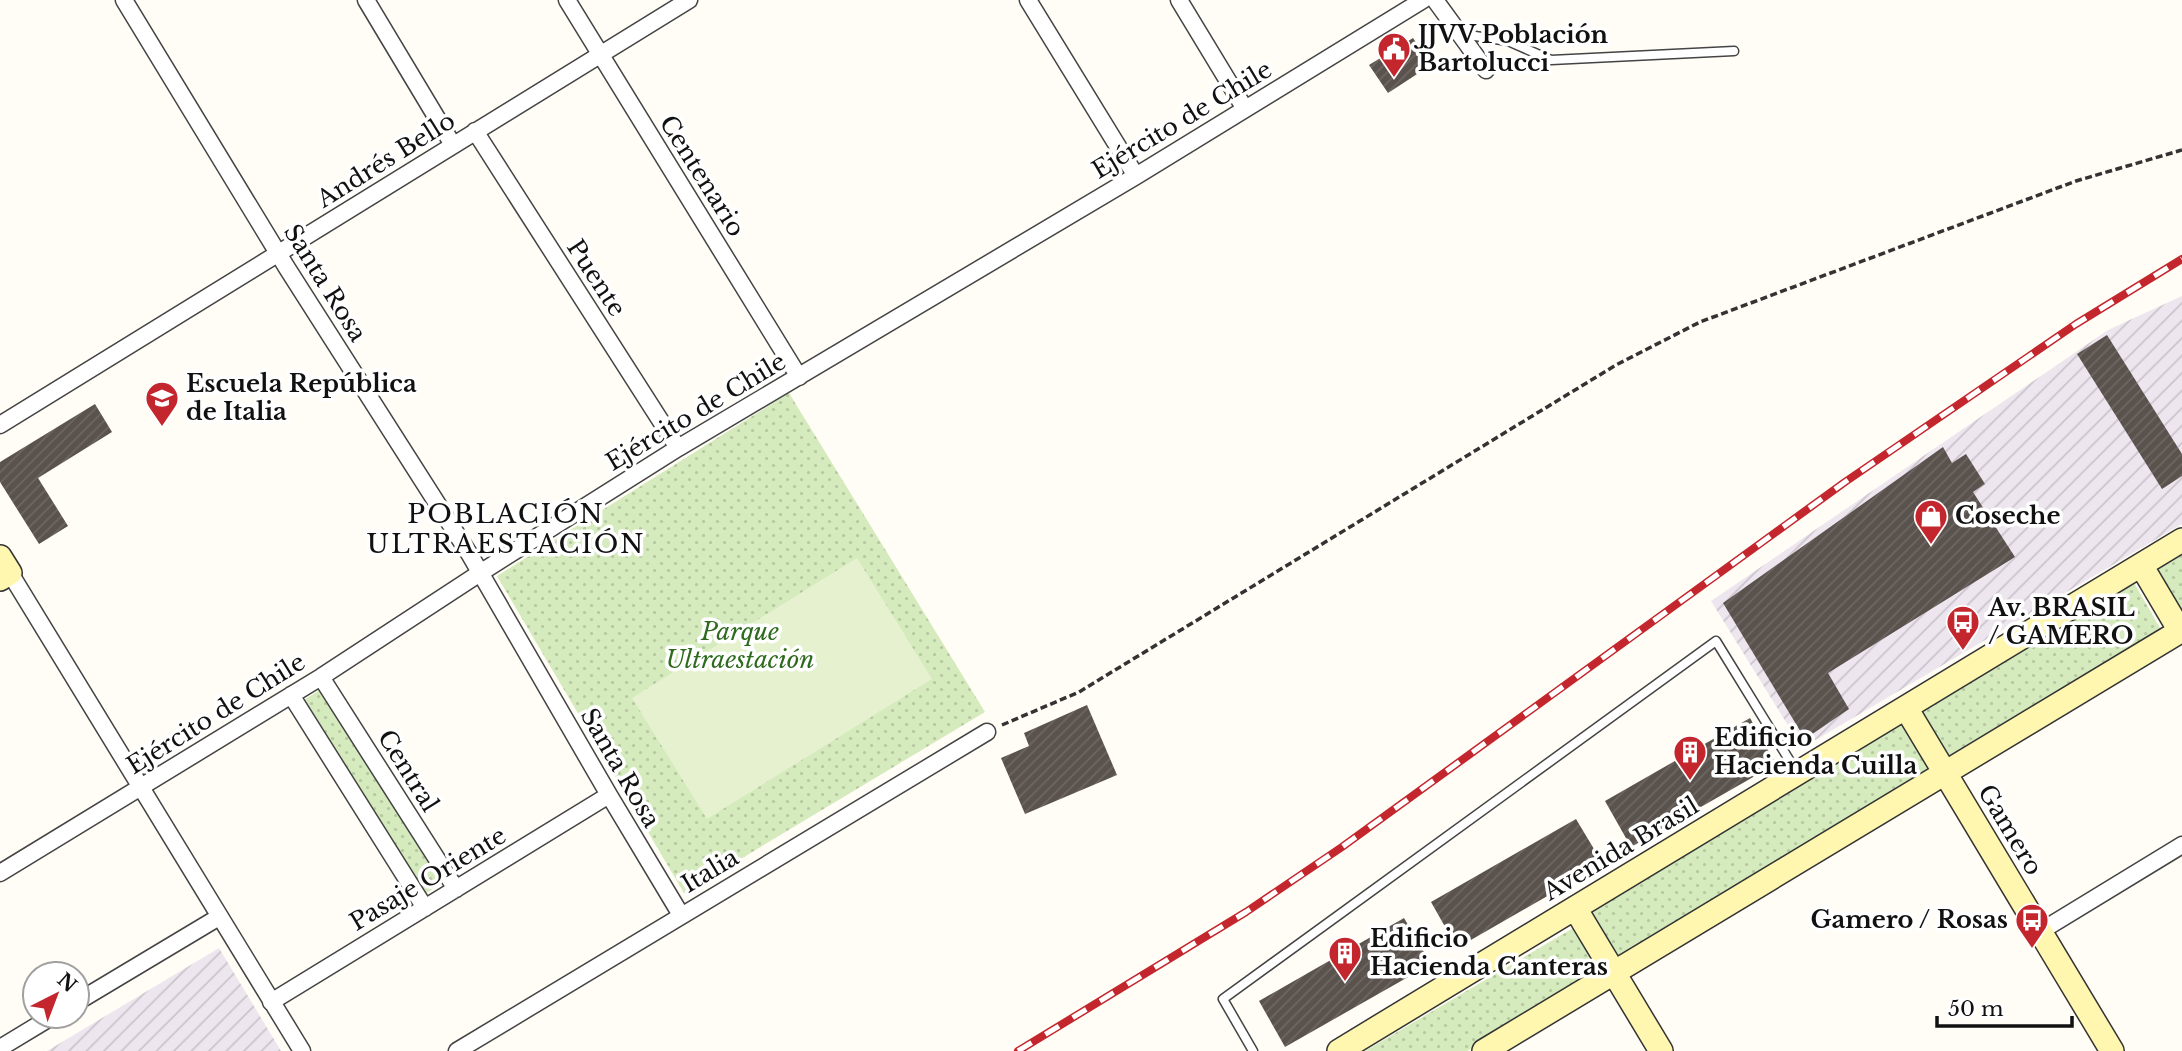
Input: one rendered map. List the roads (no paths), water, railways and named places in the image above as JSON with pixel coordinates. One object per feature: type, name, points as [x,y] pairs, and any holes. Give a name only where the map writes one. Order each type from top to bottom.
[{"type":"main road","name":"Avenida Brasil","points":[[1339,1051],[2182,540]]},
{"type":"main road","points":[[1484,1051],[2181,631],[2141,565]]},
{"type":"main road","name":"Gamero","points":[[1906,708],[2112,1051]]},
{"type":"main road","points":[[1575,908],[1661,1051]]},
{"type":"street","name":"Santa Rosa","points":[[124,0],[278,253],[480,572],[681,915]]},
{"type":"street","points":[[366,0],[453,145]]},
{"type":"street","name":"Centenario","points":[[567,0],[799,376]]},
{"type":"street","name":"Andrés Bello","points":[[0,425],[689,0]]},
{"type":"street","points":[[1028,0],[1136,176]]},
{"type":"street","points":[[1179,0],[1245,109]]},
{"type":"street","name":"Ejército de Chile","points":[[0,873],[321,677],[480,572],[678,448],[1136,176],[1423,0]]},
{"type":"street","points":[[1435,0],[1486,71]]},
{"type":"street","name":"Puente","points":[[475,131],[678,448]]},
{"type":"street","points":[[3,570],[302,1051]]},
{"type":"street","name":"Central","points":[[321,677],[456,889]]},
{"type":"street","points":[[291,695],[425,908]]},
{"type":"street","name":"Italia","points":[[457,1051],[987,732]]},
{"type":"street","name":"Pasaje Oriente","points":[[271,1002],[609,796]]},
{"type":"street","points":[[2040,932],[2182,845]]},
{"type":"street","points":[[91,994],[219,917]]},
{"type":"street","points":[[0,1048],[30,1030]]},
{"type":"lane","points":[[1459,33],[1508,41],[1551,60],[1734,51]]},
{"type":"lane","points":[[1253,1051],[1223,999],[1716,641],[1798,773]]},
{"type":"railway","points":[[1018,1051],[1246,912],[1342,847],[1845,482],[2076,324],[2182,259]]},
{"type":"place","name":"JJVV Población Bartolucci","points":[[1394,79]]},
{"type":"place","name":"Escuela República de Italia","points":[[162,428]]},
{"type":"place","name":"Coseche","points":[[1931,546]]},
{"type":"place","name":"Av. BRASIL / GAMERO","points":[[1963,652]]},
{"type":"place","name":"Edificio Hacienda Cuilla","points":[[1690,782]]},
{"type":"place","name":"Gamero / Rosas","points":[[2032,950]]},
{"type":"place","name":"Edificio Hacienda Canteras","points":[[1345,983]]},
{"type":"district","name":"POBLACIÓN ULTRAESTACIÓN","points":[[506,529]]},
{"type":"park label","name":"Parque Ultraestación","points":[[740,646]]}]
